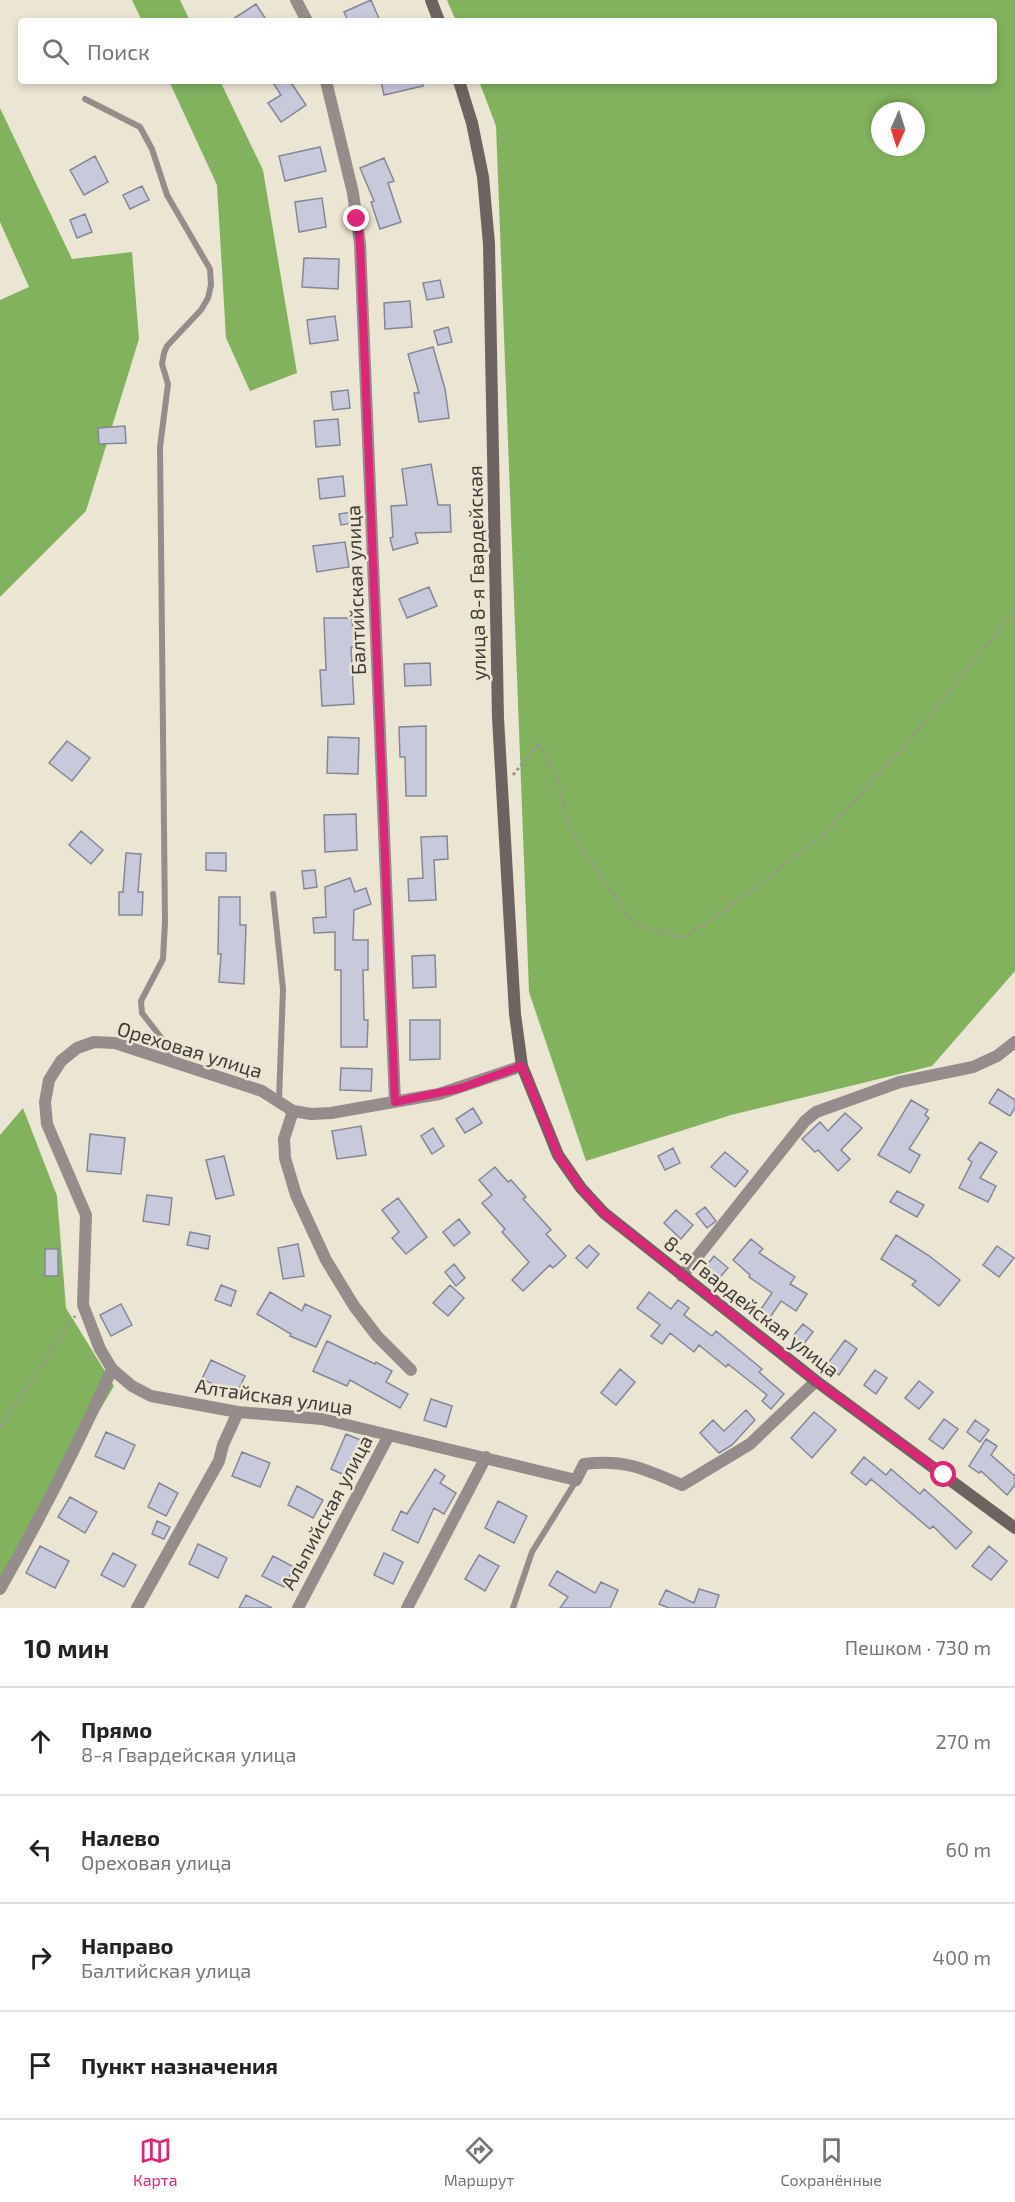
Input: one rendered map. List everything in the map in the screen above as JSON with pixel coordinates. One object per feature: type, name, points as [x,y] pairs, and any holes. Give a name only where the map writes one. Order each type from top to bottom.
[{"type":"street","points":[[296,0],[305,18]]},
{"type":"street","points":[[431,0],[438,18]]},
{"type":"street","name":"Балтийская улица","points":[[327,84],[353,193],[360,244],[395,1102]]},
{"type":"street","name":"улица 8-я Гвардейская","points":[[460,84],[472,123],[483,177],[489,244],[498,706],[515,1014],[522,1066]]},
{"type":"street","points":[[682,1276],[805,1121],[816,1112],[900,1082],[972,1067],[997,1056],[1015,1041]]},
{"type":"street","name":"Ореховая улица","points":[[82,1305],[86,1215],[47,1124],[45,1102],[49,1080],[61,1061],[77,1048],[94,1042],[115,1043],[262,1091],[293,1111]]},
{"type":"street","points":[[411,1370],[376,1336],[343,1288],[321,1249],[296,1195],[285,1158],[284,1139],[293,1111],[311,1114],[331,1113],[395,1102],[461,1088],[522,1066]]},
{"type":"street","name":"8-я Гвардейская улица","points":[[522,1066],[558,1155],[581,1188],[604,1213],[816,1381],[1015,1528]]},
{"type":"street","name":"Алтайская улица","points":[[82,1305],[100,1349],[112,1369],[132,1386],[151,1396],[238,1412],[308,1416],[576,1480]]},
{"type":"street","points":[[0,1589],[40,1518],[112,1369]]},
{"type":"street","points":[[576,1480],[584,1464],[619,1462],[637,1466],[682,1485],[750,1444],[816,1381]]},
{"type":"street","points":[[137,1608],[219,1461],[223,1445],[238,1412]]},
{"type":"street","name":"Альпийская улица","points":[[298,1608],[389,1435]]},
{"type":"street","points":[[407,1608],[486,1457]]},
{"type":"lane","points":[[85,99],[140,127],[152,149],[167,195],[210,269],[211,285],[208,298],[201,310],[167,346],[162,363],[168,384],[160,447],[165,922],[163,958],[141,1000],[142,1013],[163,1040],[172,1061]]},
{"type":"lane","points":[[273,894],[283,989],[279,1101]]},
{"type":"lane","points":[[513,1608],[532,1552],[576,1480]]},
{"type":"path","points":[[502,789],[539,743],[557,777],[571,832],[634,924],[684,938],[736,902],[824,834],[908,742],[1015,610]]},
{"type":"path","points":[[0,1427],[82,1305]]},
{"type":"green space","points":[[132,0],[180,0],[189,18],[141,18]]},
{"type":"green space","points":[[447,0],[1015,0],[1015,971],[932,1066],[731,1115],[586,1161],[529,992],[496,126],[480,84],[997,84],[997,18],[455,18]]},
{"type":"green space","points":[[170,84],[221,84],[263,170],[297,373],[250,391],[226,338],[217,185]]},
{"type":"green space","points":[[0,108],[72,259],[132,252],[139,339],[86,511],[0,597],[0,300],[29,287],[0,222]]},
{"type":"green space","points":[[23,1108],[57,1196],[66,1308],[114,1386],[0,1578],[0,1135]]},
{"type":"building","points":[[371,0],[379,18],[347,18],[344,12]]},
{"type":"building","points":[[256,4],[265,18],[235,18]]},
{"type":"building","points":[[274,84],[292,84],[306,105],[281,122],[268,103],[281,95]]},
{"type":"building","points":[[382,84],[423,84],[423,86],[384,95]]},
{"type":"building","points":[[320,147],[326,171],[285,181],[279,156]]},
{"type":"building","points":[[95,156],[108,182],[84,195],[70,170]]},
{"type":"building","points":[[384,158],[394,181],[388,183],[401,222],[380,229],[371,202],[374,201],[360,168]]},
{"type":"building","points":[[142,186],[149,200],[130,209],[123,195]]},
{"type":"building","points":[[322,198],[326,227],[299,232],[295,202]]},
{"type":"building","points":[[85,214],[92,232],[77,238],[70,220]]},
{"type":"building","points":[[304,258],[339,259],[338,289],[302,287]]},
{"type":"building","points":[[440,280],[444,297],[427,300],[423,283]]},
{"type":"building","points":[[410,301],[412,327],[385,329],[384,303]]},
{"type":"building","points":[[335,316],[338,340],[310,344],[307,320]]},
{"type":"building","points":[[448,327],[452,342],[438,345],[434,331]]},
{"type":"building","points":[[433,347],[445,389],[449,418],[419,422],[414,393],[419,393],[408,354]]},
{"type":"building","points":[[348,390],[350,408],[333,410],[331,392]]},
{"type":"building","points":[[338,419],[340,445],[316,447],[314,421]]},
{"type":"building","points":[[125,426],[126,443],[99,444],[98,428]]},
{"type":"building","points":[[431,464],[438,505],[450,505],[451,532],[415,533],[418,543],[393,550],[390,538],[393,537],[391,506],[407,505],[402,469]]},
{"type":"building","points":[[343,476],[345,496],[320,499],[318,479]]},
{"type":"building","points":[[357,511],[359,522],[341,525],[339,514]]},
{"type":"building","points":[[345,542],[349,567],[317,572],[313,546]]},
{"type":"building","points":[[429,587],[437,606],[407,618],[399,599]]},
{"type":"building","points":[[324,618],[352,618],[354,704],[322,706],[320,670],[326,670]]},
{"type":"building","points":[[430,663],[431,685],[405,686],[404,664]]},
{"type":"building","points":[[426,726],[426,796],[406,796],[405,757],[400,757],[399,727]]},
{"type":"building","points":[[328,737],[359,738],[358,774],[327,773]]},
{"type":"building","points":[[67,741],[90,758],[72,781],[49,763]]},
{"type":"building","points":[[356,814],[357,850],[325,852],[324,815]]},
{"type":"building","points":[[81,831],[103,850],[91,864],[69,845]]},
{"type":"building","points":[[447,836],[448,859],[434,860],[436,900],[409,901],[408,879],[423,878],[421,837]]},
{"type":"building","points":[[126,853],[141,854],[138,892],[143,892],[142,915],[119,915],[119,892],[123,892]]},
{"type":"building","points":[[206,853],[226,853],[226,871],[206,870]]},
{"type":"building","points":[[315,870],[317,887],[304,889],[302,871]]},
{"type":"building","points":[[350,878],[355,892],[366,888],[371,904],[354,910],[353,940],[368,940],[368,970],[363,970],[364,1020],[368,1020],[367,1047],[341,1047],[341,970],[335,970],[335,932],[314,933],[313,918],[326,917],[325,887]]},
{"type":"building","points":[[219,897],[240,897],[240,925],[246,925],[244,984],[219,982],[221,954],[218,954]]},
{"type":"building","points":[[435,955],[436,987],[413,988],[412,956]]},
{"type":"building","points":[[410,1020],[440,1020],[440,1059],[410,1060]]},
{"type":"building","points":[[341,1068],[372,1069],[371,1091],[340,1090]]},
{"type":"building","points":[[998,1089],[1015,1100],[1015,1108],[1010,1116],[989,1103]]},
{"type":"building","points":[[911,1100],[928,1110],[925,1115],[929,1118],[909,1149],[920,1155],[910,1173],[878,1155]]},
{"type":"building","points":[[473,1108],[482,1123],[465,1133],[456,1119]]},
{"type":"building","points":[[845,1113],[862,1128],[841,1150],[850,1159],[838,1171],[818,1150],[815,1152],[802,1139],[820,1122],[828,1131]]},
{"type":"building","points":[[361,1126],[366,1155],[337,1159],[332,1131]]},
{"type":"building","points":[[433,1128],[444,1146],[432,1154],[421,1136]]},
{"type":"building","points":[[90,1134],[125,1138],[121,1174],[87,1171]]},
{"type":"building","points":[[980,1142],[997,1152],[980,1178],[996,1186],[988,1202],[959,1188],[972,1162],[968,1159]]},
{"type":"building","points":[[673,1148],[680,1163],[665,1170],[658,1156]]},
{"type":"building","points":[[725,1152],[748,1171],[735,1187],[711,1167]]},
{"type":"building","points":[[224,1156],[234,1195],[216,1199],[206,1160]]},
{"type":"building","points":[[495,1167],[526,1197],[523,1199],[551,1230],[546,1234],[566,1256],[553,1268],[550,1265],[523,1291],[512,1280],[529,1262],[502,1232],[505,1229],[482,1203],[492,1195],[479,1180]]},
{"type":"building","points":[[897,1191],[924,1205],[917,1217],[890,1202]]},
{"type":"building","points":[[147,1195],[172,1198],[169,1225],[143,1221]]},
{"type":"building","points":[[398,1198],[427,1237],[406,1254],[392,1238],[399,1232],[382,1210]]},
{"type":"building","points":[[705,1207],[716,1221],[707,1228],[696,1214]]},
{"type":"building","points":[[676,1210],[693,1225],[681,1239],[664,1223]]},
{"type":"building","points":[[459,1219],[470,1233],[454,1246],[443,1232]]},
{"type":"building","points":[[190,1232],[210,1236],[208,1249],[187,1245]]},
{"type":"building","points":[[896,1235],[928,1255],[960,1280],[939,1306],[912,1285],[916,1281],[881,1259]]},
{"type":"building","points":[[751,1239],[763,1249],[759,1253],[795,1277],[790,1284],[807,1294],[796,1311],[781,1301],[769,1319],[759,1312],[772,1293],[749,1277],[750,1275],[733,1260]]},
{"type":"building","points":[[298,1244],[304,1276],[283,1279],[278,1248]]},
{"type":"building","points":[[589,1245],[599,1254],[587,1268],[576,1258]]},
{"type":"building","points":[[997,1246],[1014,1258],[999,1277],[983,1265]]},
{"type":"building","points":[[45,1249],[58,1249],[58,1276],[45,1276]]},
{"type":"building","points":[[714,1256],[728,1268],[713,1285],[700,1274]]},
{"type":"building","points":[[454,1264],[465,1278],[456,1286],[445,1272]]},
{"type":"building","points":[[221,1285],[236,1291],[231,1306],[215,1300]]},
{"type":"building","points":[[450,1285],[464,1298],[448,1316],[433,1303]]},
{"type":"building","points":[[270,1292],[302,1311],[305,1304],[331,1316],[316,1347],[290,1336],[291,1334],[257,1314]]},
{"type":"building","points":[[649,1292],[671,1309],[678,1300],[689,1308],[684,1315],[712,1336],[716,1331],[762,1369],[759,1372],[784,1394],[771,1409],[762,1401],[767,1395],[728,1364],[726,1367],[699,1345],[694,1352],[670,1333],[662,1344],[651,1336],[660,1325],[637,1308]]},
{"type":"building","points":[[121,1304],[132,1325],[111,1336],[100,1315]]},
{"type":"building","points":[[803,1324],[813,1332],[803,1345],[793,1336]]},
{"type":"building","points":[[845,1340],[857,1349],[839,1375],[826,1366]]},
{"type":"building","points":[[327,1341],[392,1371],[386,1382],[408,1394],[400,1408],[350,1380],[347,1386],[313,1371]]},
{"type":"building","points":[[211,1360],[245,1376],[236,1395],[202,1379]]},
{"type":"building","points":[[620,1369],[635,1382],[616,1405],[601,1393]]},
{"type":"building","points":[[875,1370],[887,1378],[876,1394],[864,1385]]},
{"type":"building","points":[[919,1381],[933,1392],[919,1409],[905,1398]]},
{"type":"building","points":[[431,1399],[452,1406],[446,1427],[424,1420]]},
{"type":"building","points":[[746,1410],[755,1420],[732,1445],[719,1453],[700,1433],[713,1420],[724,1431]]},
{"type":"building","points":[[814,1412],[836,1430],[812,1458],[791,1438]]},
{"type":"building","points":[[944,1419],[958,1429],[943,1449],[929,1439]]},
{"type":"building","points":[[975,1420],[989,1430],[980,1442],[967,1432]]},
{"type":"building","points":[[106,1432],[135,1445],[124,1469],[95,1456]]},
{"type":"building","points":[[346,1434],[363,1441],[349,1477],[331,1469]]},
{"type":"building","points":[[986,1439],[997,1446],[991,1455],[1015,1476],[1015,1485],[1007,1495],[981,1471],[979,1473],[969,1466]]},
{"type":"building","points":[[242,1452],[270,1463],[260,1487],[232,1476]]},
{"type":"building","points":[[864,1457],[886,1475],[891,1469],[920,1494],[924,1489],[972,1532],[956,1549],[933,1526],[930,1529],[871,1479],[866,1485],[851,1473]]},
{"type":"building","points":[[435,1469],[445,1476],[440,1483],[456,1493],[444,1514],[434,1508],[418,1543],[392,1530],[401,1511],[407,1514]]},
{"type":"building","points":[[159,1483],[178,1493],[166,1516],[148,1507]]},
{"type":"building","points":[[297,1486],[323,1500],[313,1518],[288,1505]]},
{"type":"building","points":[[70,1497],[97,1512],[85,1533],[58,1517]]},
{"type":"building","points":[[498,1501],[527,1516],[514,1543],[485,1528]]},
{"type":"building","points":[[157,1521],[170,1527],[164,1539],[152,1534]]},
{"type":"building","points":[[198,1544],[227,1558],[218,1578],[189,1564]]},
{"type":"building","points":[[40,1546],[69,1561],[55,1588],[26,1573]]},
{"type":"building","points":[[989,1546],[1007,1561],[991,1580],[972,1566]]},
{"type":"building","points":[[113,1553],[136,1565],[124,1587],[101,1575]]},
{"type":"building","points":[[384,1553],[403,1562],[393,1584],[374,1575]]},
{"type":"building","points":[[479,1555],[499,1566],[485,1591],[465,1579]]},
{"type":"building","points":[[273,1556],[294,1567],[284,1587],[262,1576]]},
{"type":"building","points":[[557,1571],[595,1593],[601,1582],[618,1590],[610,1608],[560,1608],[568,1597],[549,1585]]},
{"type":"building","points":[[699,1589],[719,1595],[715,1608],[669,1608],[659,1604],[666,1590],[694,1603]]},
{"type":"building","points":[[246,1595],[272,1608],[239,1608]]},
{"type":"route","points":[[357,219],[360,244],[395,1102],[461,1088],[522,1066],[558,1155],[581,1188],[604,1213],[816,1381],[944,1475]]}]
